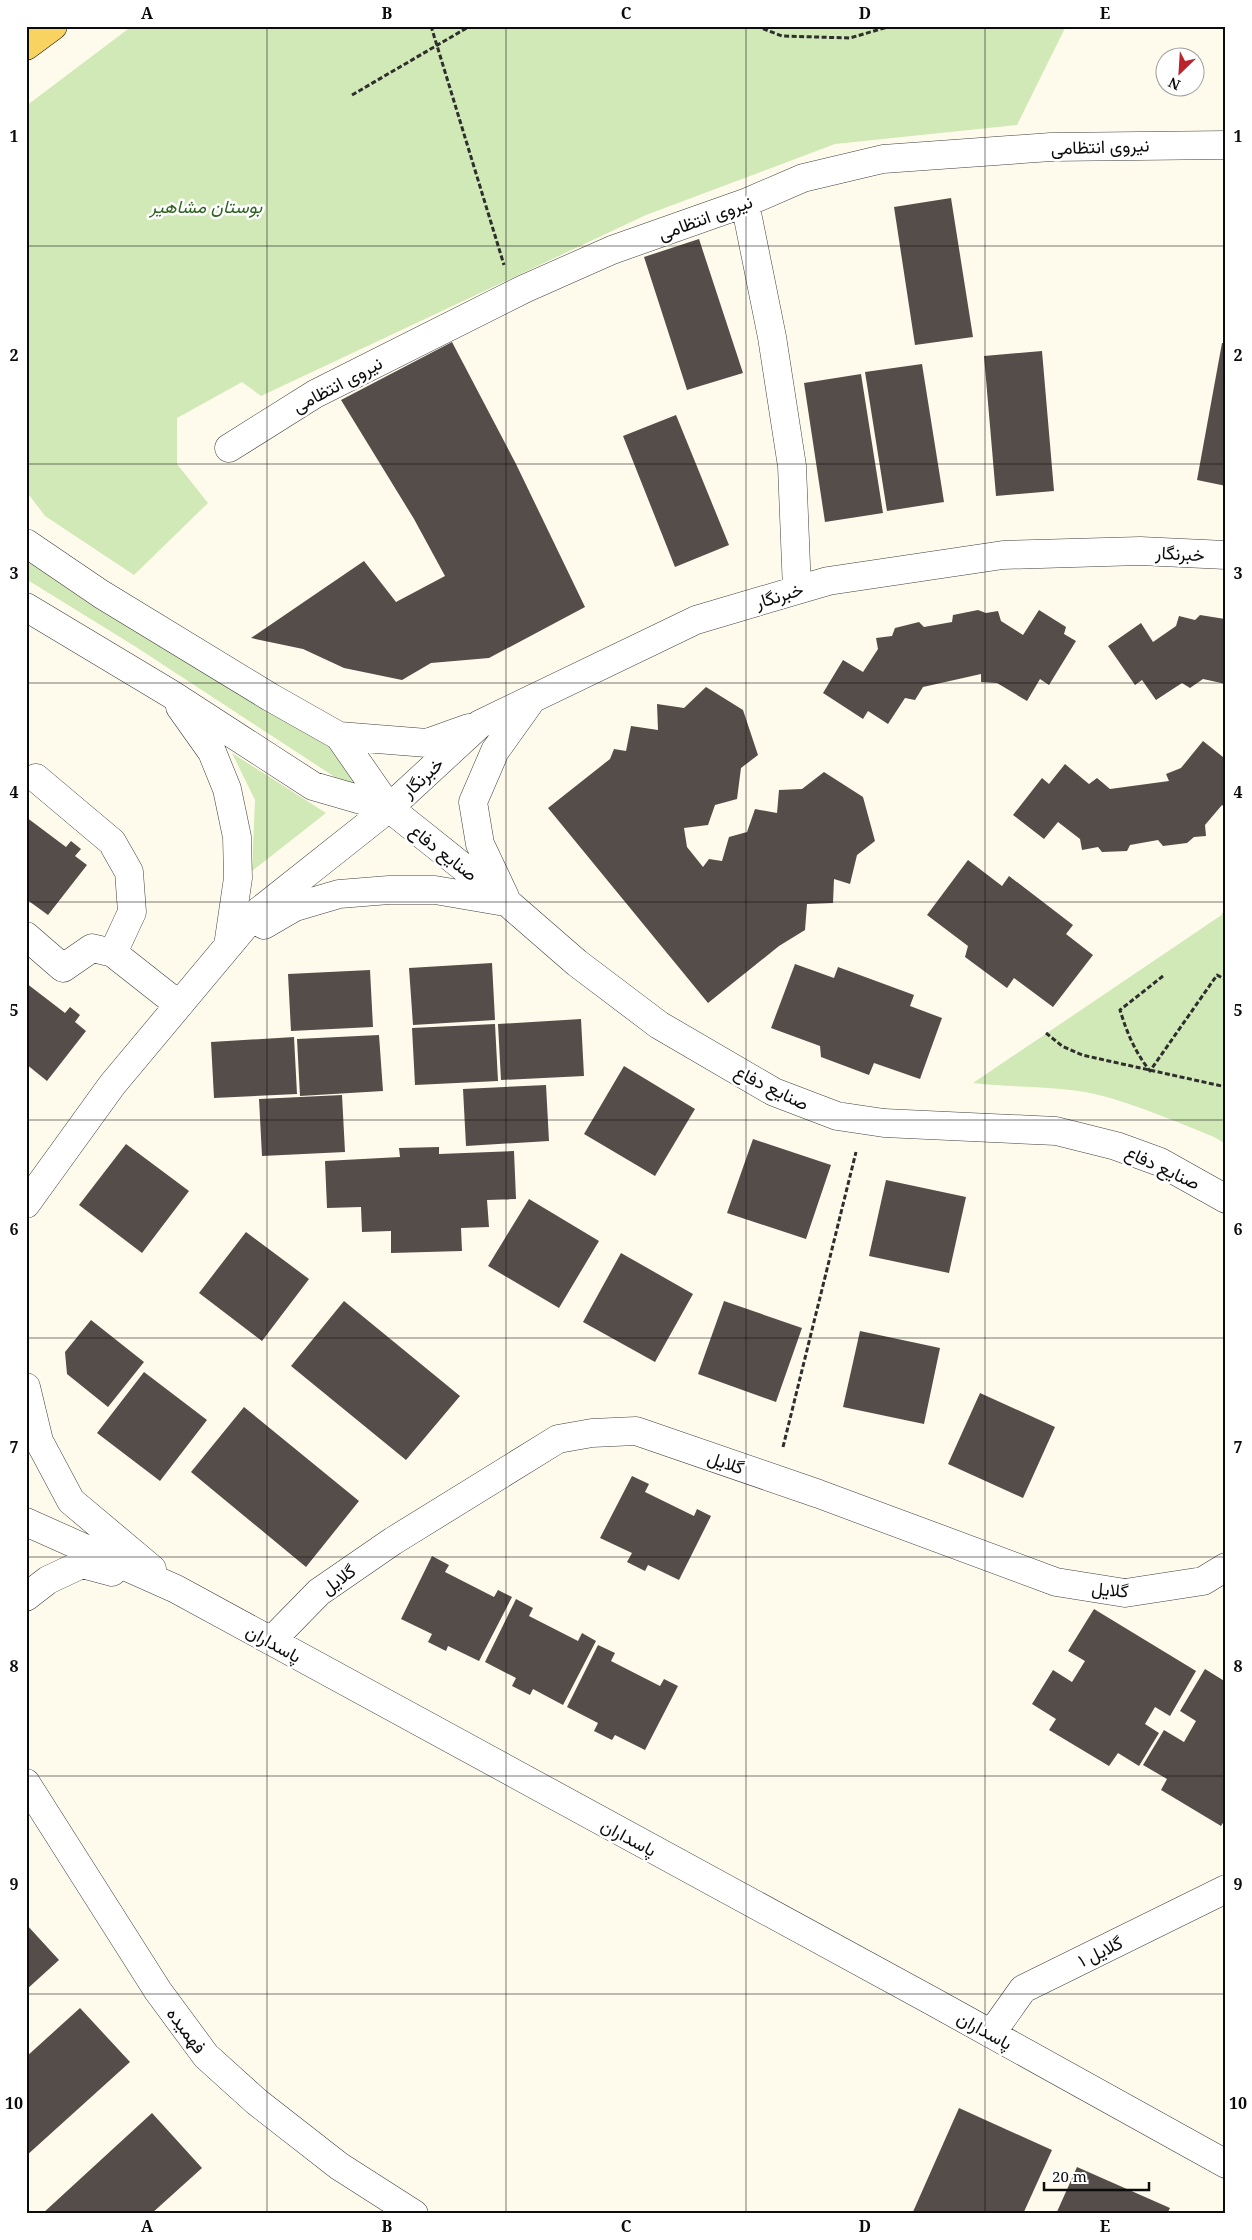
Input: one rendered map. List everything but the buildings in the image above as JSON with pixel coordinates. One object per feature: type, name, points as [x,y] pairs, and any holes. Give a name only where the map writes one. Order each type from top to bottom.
[{"type":"main road","points":[[26,46],[53,26]]},
{"type":"street","name":"نیروی انتظامی","points":[[229,448],[315,394],[513,294],[612,250],[745,203],[803,178],[882,159],[1051,147],[1226,144]]},
{"type":"street","points":[[745,203],[772,337],[792,466],[797,590]]},
{"type":"street","points":[[26,543],[101,594],[270,697],[339,736],[427,743],[480,724]]},
{"type":"street","name":"خبرنگار","points":[[26,1204],[112,1085],[254,914],[389,808],[480,724],[696,620],[828,581],[1003,555],[1140,551],[1226,555]]},
{"type":"street","points":[[26,607],[171,694],[313,786],[389,808]]},
{"type":"street","points":[[171,694],[212,752],[227,789],[237,837],[238,878],[228,946]]},
{"type":"street","points":[[508,903],[480,844],[474,802],[495,751],[533,698]]},
{"type":"street","points":[[339,736],[389,808]]},
{"type":"street","points":[[36,778],[112,842],[129,872],[132,912],[112,953]]},
{"type":"street","name":"صنایع دفاع","points":[[389,808],[508,903],[577,963],[659,1025],[774,1092],[837,1116],[864,1120],[1056,1131],[1116,1146],[1160,1162],[1226,1198]]},
{"type":"street","points":[[228,946],[295,906],[338,894],[389,890],[436,890],[508,903]]},
{"type":"street","points":[[26,936],[63,968],[92,948],[112,953],[179,1005]]},
{"type":"street","points":[[26,1387],[39,1441],[71,1500],[176,1589]]},
{"type":"street","name":"گلایل","points":[[271,1641],[319,1592],[393,1541],[558,1439],[592,1433],[636,1431],[774,1479],[1056,1582],[1125,1593],[1204,1581],[1226,1567]]},
{"type":"street","name":"پاسداران","points":[[26,1522],[176,1589],[1226,2164]]},
{"type":"street","points":[[26,1597],[48,1580],[82,1564],[176,1589]]},
{"type":"street","name":"فهمیده","points":[[26,1784],[158,1991],[206,2056],[257,2102],[339,2166],[414,2214]]},
{"type":"street","name":"گلایل ۱","points":[[991,2034],[1023,1989],[1226,1889]]},
{"type":"path","points":[[431,26],[513,294]]},
{"type":"path","points":[[352,95],[470,26]]},
{"type":"path","points":[[756,26],[782,36],[850,38],[891,26]]},
{"type":"path","points":[[1224,913],[1226,919]]},
{"type":"path","points":[[1150,1071],[1218,975],[1226,980]]},
{"type":"path","points":[[1150,1071],[1132,1042],[1120,1010],[1163,976]]},
{"type":"path","points":[[1046,1033],[1062,1046],[1082,1055],[1226,1087]]},
{"type":"path","points":[[774,1479],[824,1289],[864,1120]]},
{"type":"green space","name":"بوستان مشاهیر","points":[[132,26],[1066,26],[1017,125],[835,144],[646,215],[261,396],[242,382],[177,418],[177,464],[208,503],[134,575],[45,516],[26,491],[26,106]]},
{"type":"green space","points":[[26,552],[346,758],[359,778],[347,785],[136,647],[26,579]]},
{"type":"green space","points":[[232,753],[326,813],[252,871],[255,800]]},
{"type":"green space","points":[[1226,912],[1226,1144],[1214,1137],[1157,1114],[1099,1095],[1052,1088],[973,1083]]}]
